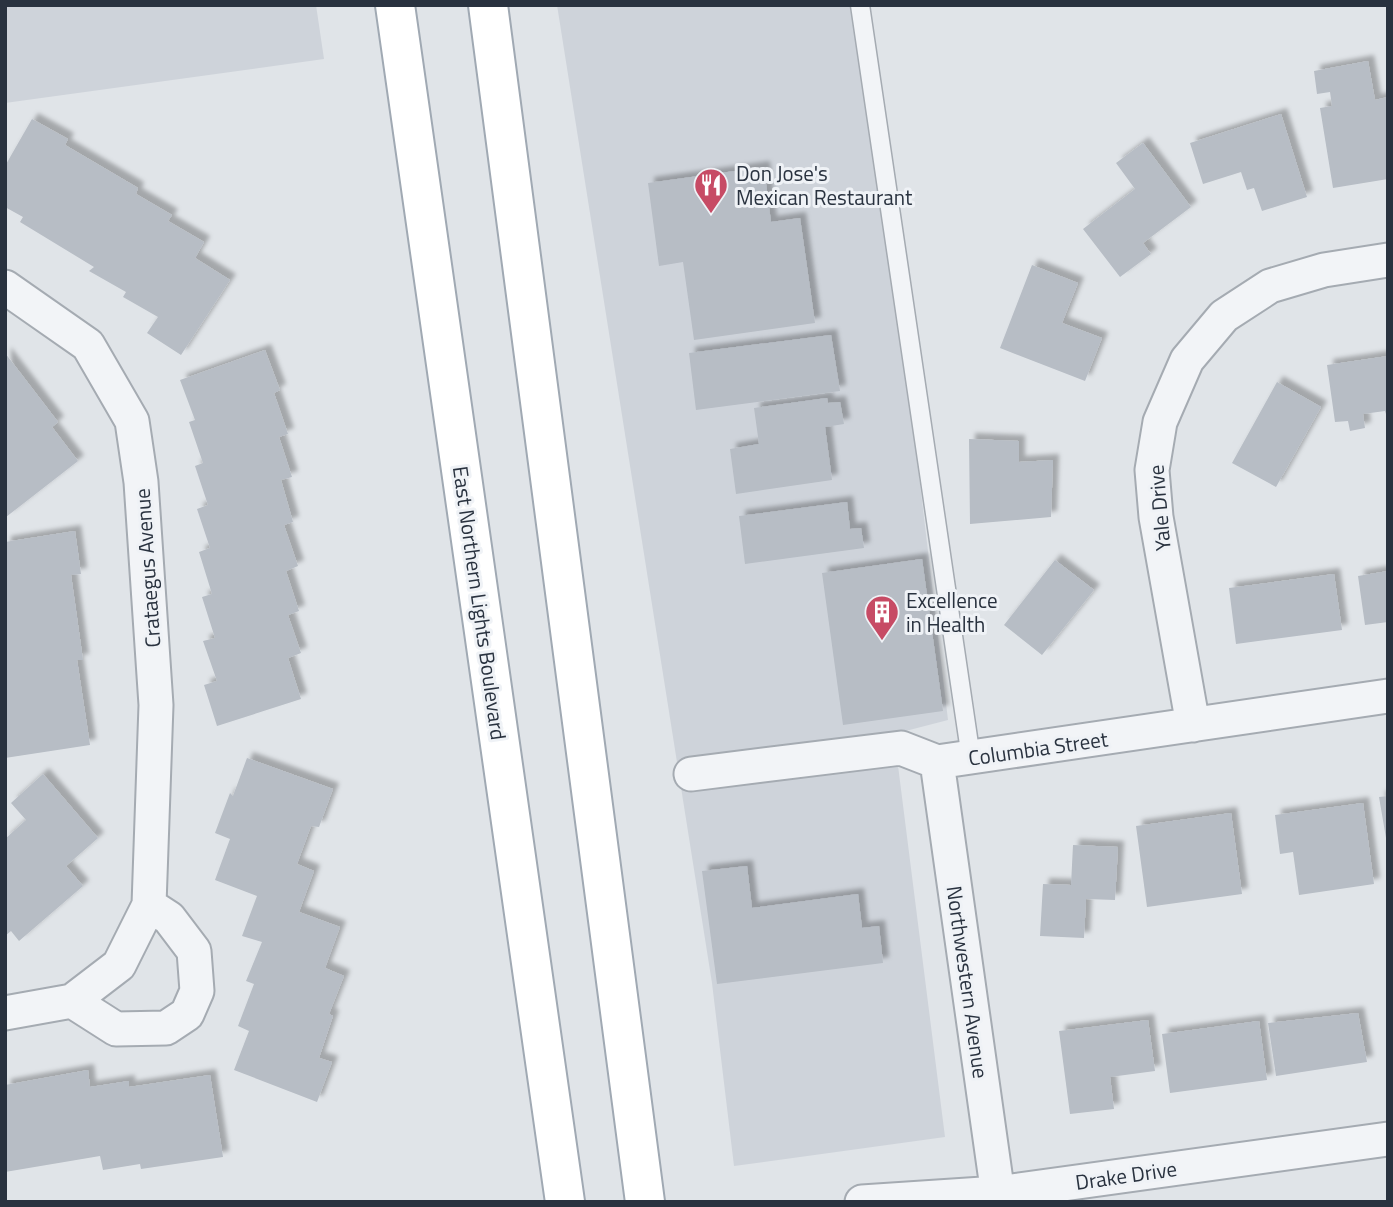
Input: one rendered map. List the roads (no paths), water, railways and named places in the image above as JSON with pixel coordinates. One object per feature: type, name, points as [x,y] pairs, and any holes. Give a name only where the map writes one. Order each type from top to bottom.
[{"type":"main road","name":"East Northern Lights Boulevard","points":[[395,5],[565,1202]]},
{"type":"main road","points":[[488,5],[645,1202]]},
{"type":"street","name":"Yale Drive","points":[[1193,725],[1156,517],[1152,470],[1160,422],[1187,360],[1224,316],[1270,286],[1324,270],[1388,260]]},
{"type":"street","name":"Crataegus Avenue","points":[[5,287],[88,345],[132,421],[141,482],[156,705],[149,905]]},
{"type":"street","name":"Columbia Street","points":[[691,774],[901,748],[937,762],[1388,696]]},
{"type":"street","name":"Northwestern Avenue","points":[[937,762],[998,1197]]},
{"type":"street","points":[[5,1013],[72,1001],[119,965],[149,905],[169,918],[194,951],[197,991],[187,1014],[166,1028],[116,1029],[72,1001]]},
{"type":"street","name":"Drake Drive","points":[[862,1202],[998,1197],[1388,1139]]},
{"type":"lane","points":[[860,5],[971,758]]},
{"type":"place","name":"Don Jose's Mexican Restaurant","points":[[711,215]]},
{"type":"place","name":"Excellence in Health","points":[[882,642]]}]
